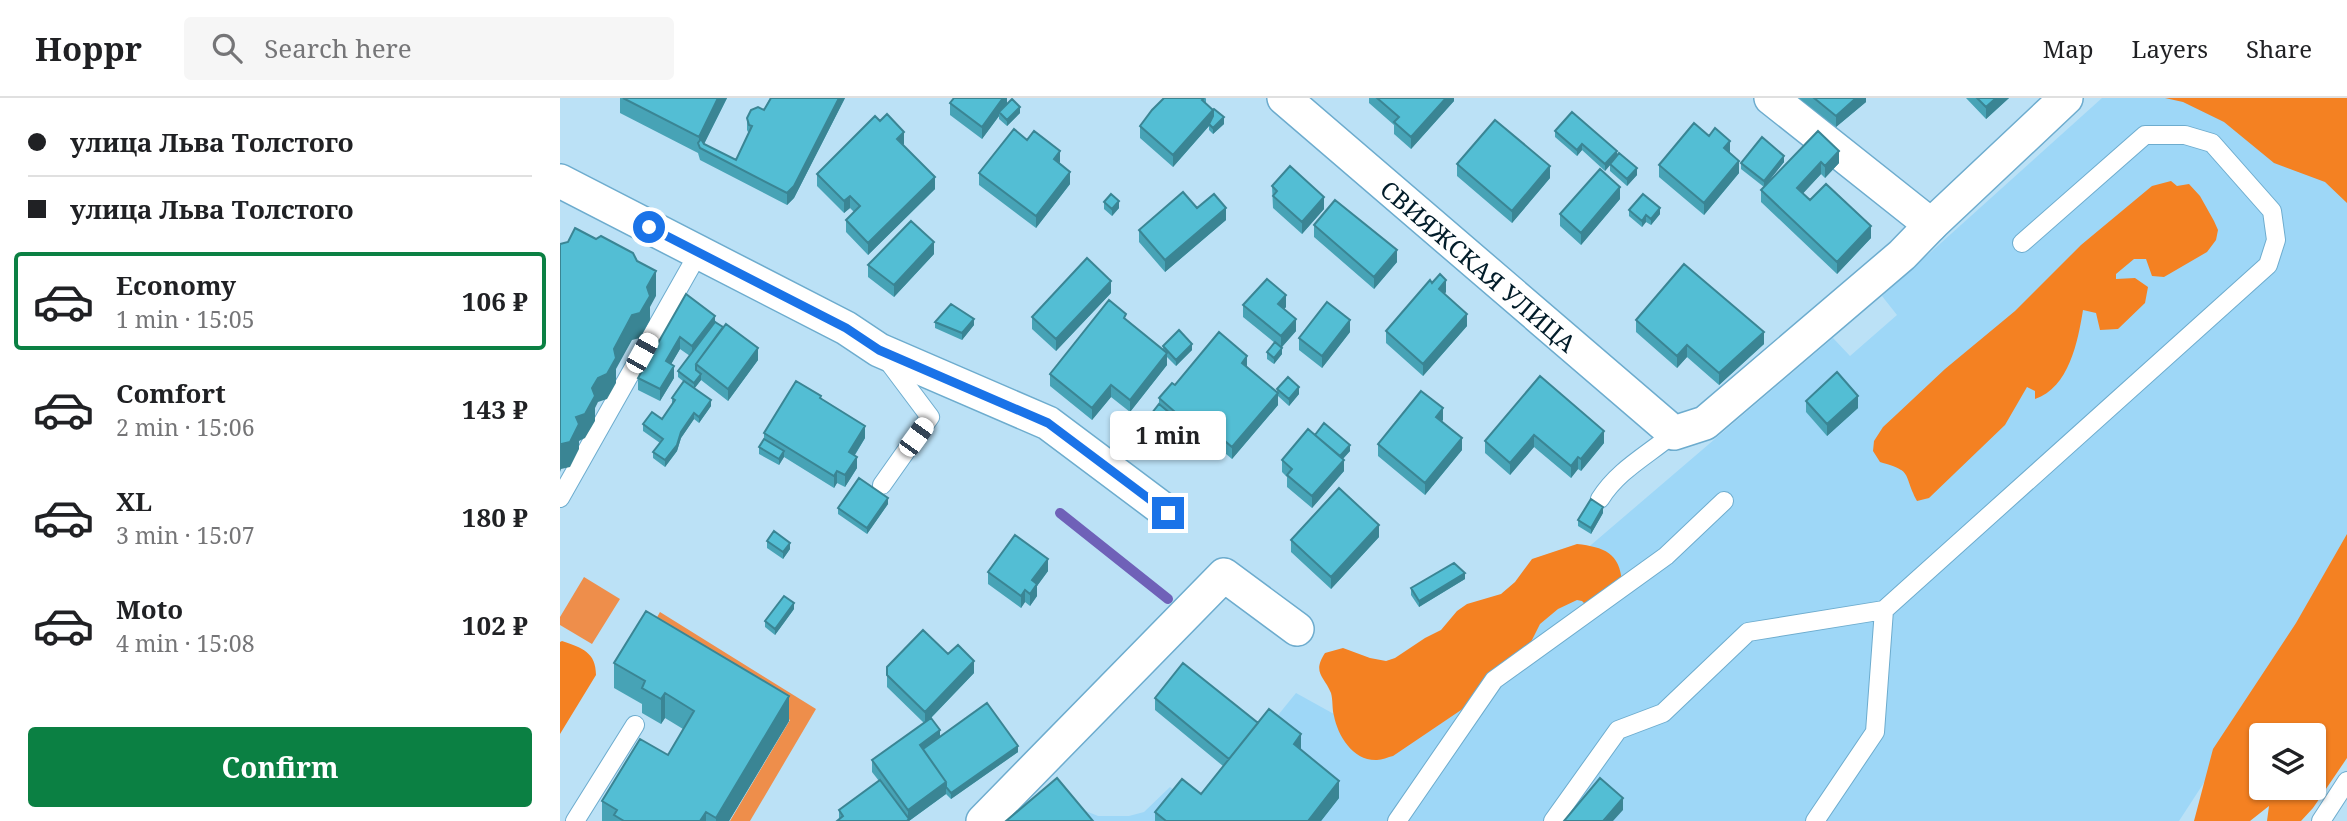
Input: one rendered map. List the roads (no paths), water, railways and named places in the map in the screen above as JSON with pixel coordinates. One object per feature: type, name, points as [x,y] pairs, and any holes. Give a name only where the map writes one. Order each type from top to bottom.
[{"type":"street","name":"СВИЯЖСКАЯ УЛИЦА","points":[[1284,98],[1674,433]]},
{"type":"street","points":[[1771,98],[1931,225]]},
{"type":"street","points":[[1674,433],[1705,423],[1902,255],[2066,98]]},
{"type":"street","points":[[560,181],[846,328],[879,350],[1048,423],[1168,513]]},
{"type":"street","points":[[983,821],[1224,575],[1297,629]]},
{"type":"lane","points":[[1553,821],[1618,730],[1663,713],[1748,632],[1884,610],[2268,265],[2276,240],[2272,211],[2212,143],[2185,135],[2145,135],[2022,243]]},
{"type":"lane","points":[[560,498],[699,253]]},
{"type":"lane","points":[[879,350],[930,417],[882,485]]},
{"type":"lane","points":[[1600,499],[1621,472],[1674,433]]},
{"type":"lane","points":[[1397,821],[1494,680],[1666,556],[1724,500]]},
{"type":"lane","points":[[1815,821],[1875,732],[1884,610]]},
{"type":"lane","points":[[575,821],[635,725]]},
{"type":"lane","points":[[2323,819],[2347,781]]},
{"type":"lane","points":[[2323,819],[2347,790]]},
{"type":"waterway","points":[[1060,513],[1168,599]]}]
